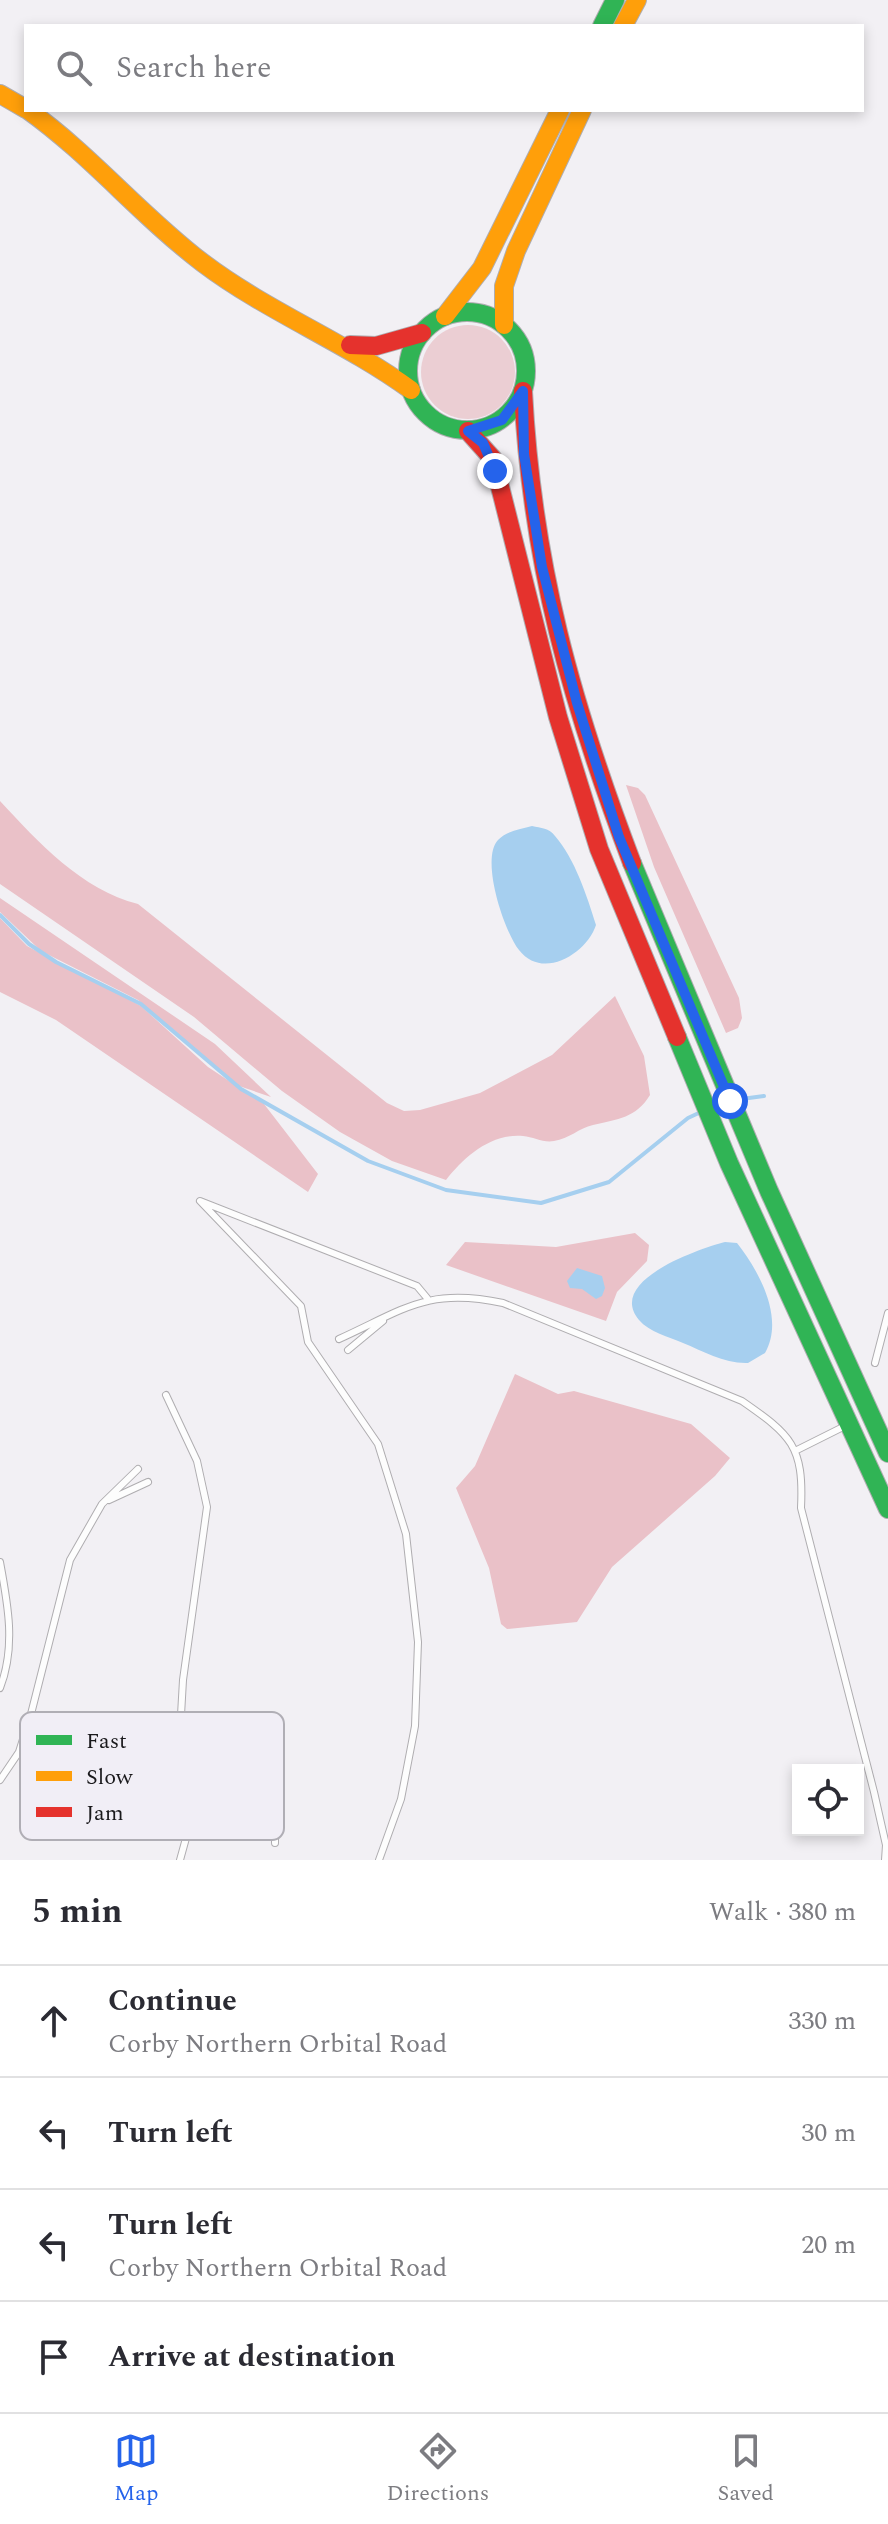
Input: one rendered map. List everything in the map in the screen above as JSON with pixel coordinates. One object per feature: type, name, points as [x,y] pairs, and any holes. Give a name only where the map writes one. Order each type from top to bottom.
[{"type":"street","points":[[603,24],[615,0]]},
{"type":"street","points":[[624,24],[637,0]]},
{"type":"street","points":[[0,94],[24,108]]},
{"type":"street","points":[[30,112],[59,131],[201,262],[272,309],[347,345],[411,390],[430,417],[444,426],[468,431],[502,420],[523,391]]},
{"type":"street","points":[[347,345],[376,346],[422,333],[445,316],[482,268],[559,112]]},
{"type":"street","points":[[504,325],[504,286],[516,251],[581,112]]},
{"type":"street","points":[[445,316],[466,312],[486,315],[504,325],[517,339],[524,356],[524,454],[542,567],[577,703],[619,837],[751,1153],[888,1453]]},
{"type":"street","points":[[411,390],[409,358],[422,333]]},
{"type":"street","points":[[468,431],[493,459],[558,717],[599,849],[729,1163],[888,1509]]},
{"type":"lane","points":[[379,1860],[401,1799],[415,1726],[418,1642],[406,1534],[378,1444],[308,1342],[301,1306],[200,1201],[417,1286],[427,1298]]},
{"type":"lane","points":[[339,1339],[427,1298],[467,1296],[503,1303],[742,1401],[774,1423],[797,1450],[802,1475],[801,1508],[874,1792],[886,1845],[885,1860]]},
{"type":"lane","points":[[875,1363],[888,1313]]},
{"type":"lane","points":[[348,1350],[389,1316]]},
{"type":"lane","points":[[166,1395],[197,1461],[207,1507],[181,1712]]},
{"type":"lane","points":[[797,1450],[849,1424]]},
{"type":"lane","points":[[32,1712],[70,1560],[102,1504],[138,1469]]},
{"type":"lane","points":[[102,1504],[148,1482]]},
{"type":"lane","points":[[0,1562],[9,1607],[9,1664],[0,1688]]},
{"type":"lane","points":[[0,1780],[20,1749]]},
{"type":"lane","points":[[180,1860],[186,1840]]},
{"type":"shaded area","points":[[468,325],[486,329],[501,339],[511,354],[515,372],[511,390],[501,405],[486,415],[468,419],[450,415],[435,405],[425,390],[421,372],[425,354],[435,339],[450,329]]},
{"type":"shaded area","points":[[626,785],[638,788],[645,795],[739,998],[742,1018],[738,1028],[726,1033],[654,867]]},
{"type":"shaded area","points":[[0,801],[62,863],[98,888],[138,904],[387,1103],[404,1111],[420,1110],[480,1093],[552,1055],[615,996],[644,1056],[650,1095],[639,1109],[626,1116],[588,1126],[559,1140],[500,1138],[470,1155],[446,1180],[392,1161],[340,1132],[282,1091],[194,1017],[0,884]]},
{"type":"shaded area","points":[[0,898],[215,1044],[271,1097],[239,1086],[138,1000],[41,951],[0,912]]},
{"type":"shaded area","points":[[0,918],[27,946],[141,1006],[208,1067],[264,1104],[318,1174],[308,1192],[56,1020],[0,992]]},
{"type":"shaded area","points":[[635,1233],[649,1245],[647,1261],[617,1292],[606,1321],[446,1265],[465,1242],[556,1247]]},
{"type":"shaded area","points":[[515,1374],[558,1394],[574,1391],[691,1424],[730,1458],[715,1476],[612,1567],[577,1622],[507,1629],[501,1624],[489,1568],[456,1488],[475,1466]]},
{"type":"water","points":[[532,826],[550,831],[562,845],[580,878],[596,925],[584,945],[563,960],[552,963],[529,959],[519,950],[501,912],[493,878],[493,849],[498,840],[509,832]]},
{"type":"water","points":[[725,1242],[737,1243],[745,1254],[761,1281],[771,1310],[772,1325],[765,1353],[748,1363],[723,1359],[654,1331],[639,1320],[632,1306],[635,1292],[660,1269],[677,1259]]},
{"type":"water","points":[[577,1268],[602,1276],[605,1288],[602,1296],[596,1299],[582,1289],[570,1288],[567,1281]]},
{"type":"waterway","points":[[0,915],[29,944],[56,962],[141,1004],[241,1089],[368,1161],[446,1190],[541,1203],[609,1182],[688,1118],[703,1111]]},
{"type":"waterway","points":[[734,1100],[764,1096]]},
{"type":"traffic: fast","points":[[603,24],[615,0]]},
{"type":"traffic: fast","points":[[467,312],[490,317],[509,329],[521,348],[526,371],[521,394],[509,413],[490,425],[467,430],[444,425],[425,413],[413,394],[408,371],[413,348],[425,329],[444,317],[467,312]]},
{"type":"traffic: fast","points":[[632,863],[769,1191],[888,1453]]},
{"type":"traffic: fast","points":[[677,1037],[729,1163],[888,1509]]},
{"type":"traffic: slow","points":[[624,24],[637,0]]},
{"type":"traffic: slow","points":[[0,94],[24,108]]},
{"type":"traffic: slow","points":[[31,112],[203,263],[254,297],[360,357],[411,390]]},
{"type":"traffic: slow","points":[[445,316],[482,268],[559,112]]},
{"type":"traffic: slow","points":[[504,325],[504,286],[516,251],[581,112]]},
{"type":"traffic: jam","points":[[350,345],[376,346],[422,333]]},
{"type":"traffic: jam","points":[[523,391],[535,515],[558,632],[590,746],[632,863]]},
{"type":"traffic: jam","points":[[468,431],[493,459],[558,717],[599,849],[677,1037]]},
{"type":"route","points":[[495,471],[493,459],[483,443],[468,431],[486,428],[502,420],[515,407],[523,391],[524,454],[542,567],[577,703],[619,837],[730,1101]]}]
